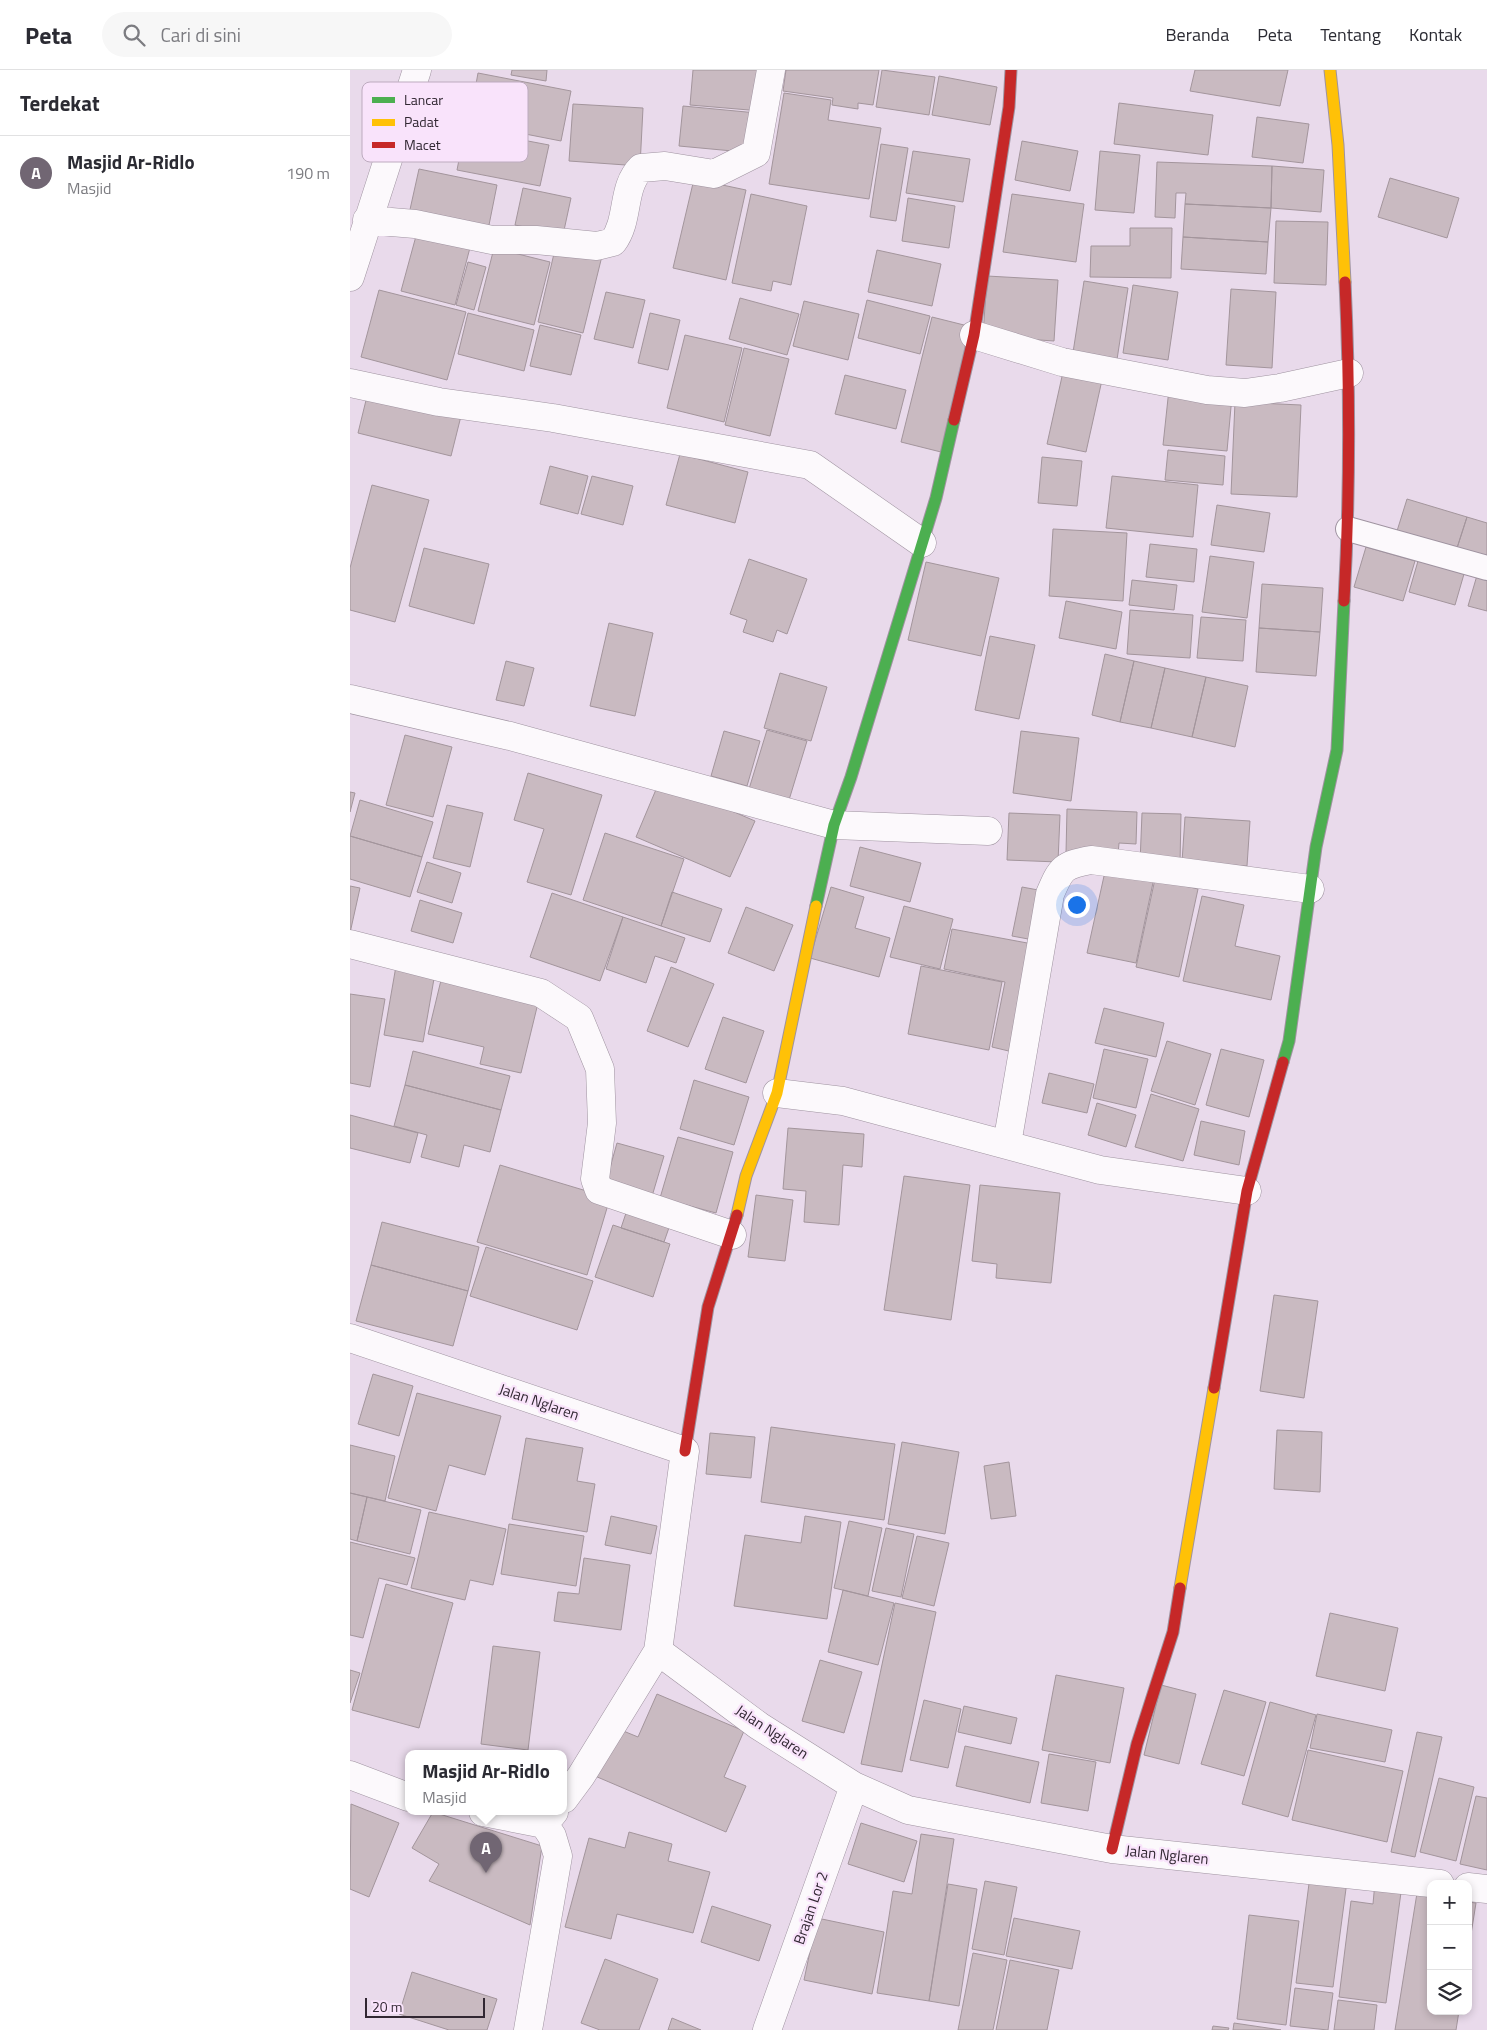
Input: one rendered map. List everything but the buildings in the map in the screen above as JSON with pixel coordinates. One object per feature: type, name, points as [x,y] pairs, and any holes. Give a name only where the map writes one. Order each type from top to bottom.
[{"type":"street","points":[[412,82],[416,70]]},
{"type":"street","points":[[368,220],[415,224],[492,240],[536,240],[597,246],[613,242],[621,231],[632,177],[641,168],[665,166],[714,174],[756,153],[771,70]]},
{"type":"street","points":[[567,1795],[581,1776],[658,1651],[685,1451],[708,1307],[732,1235],[746,1176],[777,1093],[797,989],[834,826],[851,777],[938,489],[974,335],[1009,106],[1011,70]]},
{"type":"street","points":[[1112,1849],[1137,1744],[1173,1632],[1246,1191],[1289,1041],[1316,847],[1337,750],[1348,529],[1349,373],[1338,145],[1330,70]]},
{"type":"street","points":[[350,277],[387,162]]},
{"type":"street","points":[[974,335],[1062,362],[1207,390],[1245,393],[1280,388],[1349,373]]},
{"type":"street","points":[[350,383],[439,402],[553,418],[810,465],[922,543]]},
{"type":"street","points":[[350,699],[510,736],[834,826],[988,831]]},
{"type":"street","points":[[1007,1144],[1050,894],[1058,874],[1068,864],[1091,860],[1310,889]]},
{"type":"street","points":[[350,944],[541,993],[579,1018],[600,1069],[602,1123],[595,1179],[599,1190],[732,1235]]},
{"type":"street","points":[[777,1093],[842,1101],[1100,1170],[1246,1191]]},
{"type":"street","name":"Jalan Nglaren","points":[[350,1338],[685,1451]]},
{"type":"street","name":"Jalan Nglaren","points":[[658,1651],[760,1726],[854,1786],[908,1810],[1112,1849],[1427,1883]]},
{"type":"street","points":[[350,1775],[405,1796]]},
{"type":"street","name":"Brajan Lor 2","points":[[767,2030],[854,1786]]},
{"type":"street","points":[[516,1815],[549,1818],[558,1856],[528,2030]]},
{"type":"street","points":[[1472,1887],[1487,1889]]},
{"type":"lane","points":[[1348,529],[1487,568]]},
{"type":"traffic: fast","points":[[816,906],[834,825],[851,777],[936,498],[954,420]]},
{"type":"traffic: fast","points":[[1283,1062],[1289,1041],[1316,847],[1337,750],[1344,601]]},
{"type":"traffic: slow","points":[[1330,70],[1338,145],[1345,282]]},
{"type":"traffic: slow","points":[[737,1215],[746,1176],[777,1093],[816,906]]},
{"type":"traffic: slow","points":[[1180,1588],[1214,1388]]},
{"type":"traffic: jam","points":[[954,420],[974,335],[1009,107],[1011,70]]},
{"type":"traffic: jam","points":[[1344,601],[1349,441],[1345,282]]},
{"type":"traffic: jam","points":[[1214,1388],[1247,1191],[1283,1062]]},
{"type":"traffic: jam","points":[[685,1451],[708,1307],[737,1215]]},
{"type":"traffic: jam","points":[[1112,1849],[1137,1744],[1173,1632],[1180,1588]]},
{"type":"place","name":"Masjid Ar-Ridlo","points":[[486,1873]]}]
